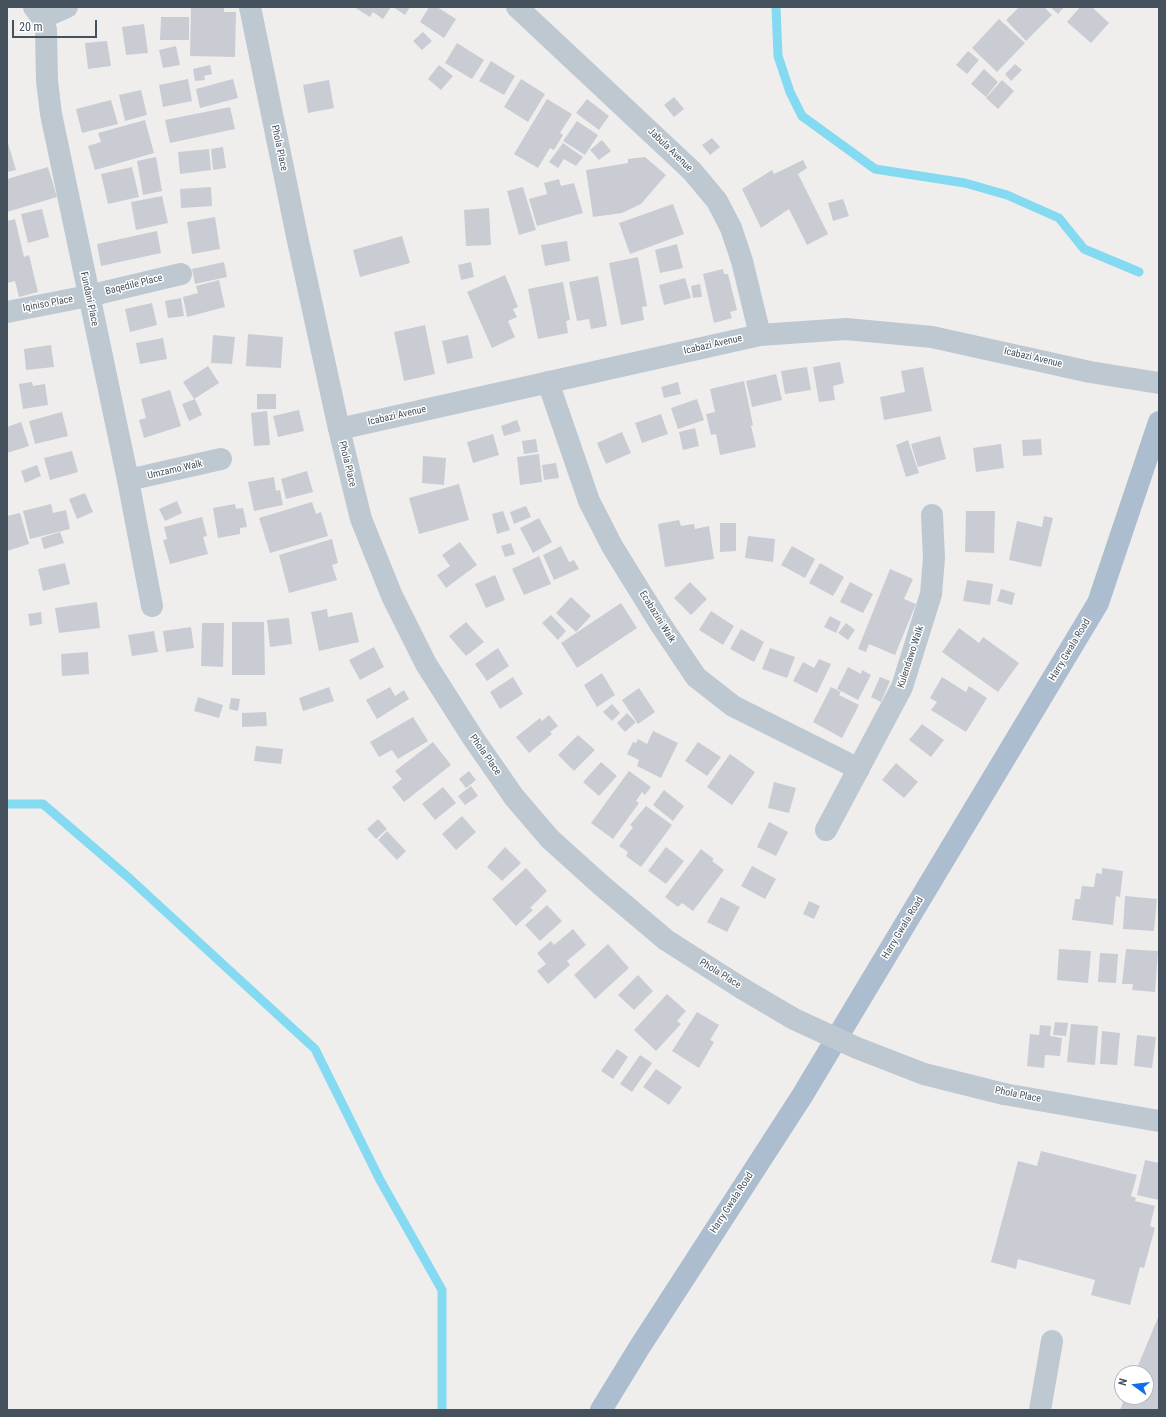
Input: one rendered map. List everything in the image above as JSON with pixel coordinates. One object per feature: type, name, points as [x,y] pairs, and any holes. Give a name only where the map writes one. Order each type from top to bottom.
[{"type":"main road","name":"Harry Gwala Road","points":[[601,1410],[638,1348],[802,1096],[1098,603],[1159,422]]},
{"type":"street","name":"Fundani Place","points":[[67,7],[38,12],[46,30],[47,81],[51,114],[88,296],[128,480],[152,606]]},
{"type":"street","name":"Phola Place","points":[[250,7],[339,429],[361,518],[392,596],[426,664],[473,738],[514,797],[550,839],[601,886],[666,940],[743,989],[794,1019],[857,1048],[924,1074],[1004,1094],[1159,1121]]},
{"type":"street","name":"Jabula Avenue","points":[[516,7],[692,170],[717,201],[731,228],[742,261],[760,335]]},
{"type":"street","name":"Baqedile Place","points":[[88,296],[180,274]]},
{"type":"street","name":"Iqiniso Place","points":[[7,312],[88,296]]},
{"type":"street","name":"Icabazi Avenue","points":[[339,429],[760,335],[846,328],[932,337],[1090,372],[1159,383]]},
{"type":"street","name":"Ecabazini Walk","points":[[548,382],[589,501],[612,546],[659,622],[696,677],[733,706],[859,769]]},
{"type":"street","name":"Umzamo Walk","points":[[128,480],[221,459]]},
{"type":"street","name":"Kulendawo Walk","points":[[826,830],[902,687],[931,594],[934,558],[932,515]]},
{"type":"street","points":[[1040,1410],[1052,1341]]},
{"type":"building","points":[[191,7],[224,7],[224,12],[236,12],[235,57],[190,56]]},
{"type":"building","points":[[354,7],[391,7],[383,19],[373,12],[370,17]]},
{"type":"building","points":[[393,7],[410,7],[405,15]]},
{"type":"building","points":[[429,7],[437,7],[456,19],[444,38],[420,22]]},
{"type":"building","points":[[1019,7],[1044,7],[1052,15],[1026,41],[1006,20]]},
{"type":"building","points":[[1050,7],[1064,7],[1058,14]]},
{"type":"building","points":[[1080,7],[1092,7],[1109,23],[1091,43],[1067,22]]},
{"type":"building","points":[[161,17],[189,17],[189,40],[160,40]]},
{"type":"building","points":[[999,19],[1025,43],[997,72],[972,48]]},
{"type":"building","points":[[144,24],[148,53],[126,55],[122,27]]},
{"type":"building","points":[[423,32],[432,41],[422,50],[413,41]]},
{"type":"building","points":[[107,41],[111,66],[88,69],[85,43]]},
{"type":"building","points":[[457,43],[484,60],[472,79],[445,63]]},
{"type":"building","points":[[176,46],[180,65],[163,68],[159,50]]},
{"type":"building","points":[[968,51],[979,60],[967,74],[956,65]]},
{"type":"building","points":[[491,61],[515,76],[504,95],[479,81]]},
{"type":"building","points":[[1015,64],[1022,70],[1011,81],[1005,74]]},
{"type":"building","points":[[210,65],[212,74],[204,76],[205,80],[195,81],[193,69]]},
{"type":"building","points":[[439,65],[453,76],[441,90],[428,79]]},
{"type":"building","points":[[984,69],[998,82],[986,97],[971,84]]},
{"type":"building","points":[[188,79],[192,101],[163,107],[159,85]]},
{"type":"building","points":[[233,79],[238,98],[200,108],[196,89]]},
{"type":"building","points":[[521,79],[545,94],[528,122],[504,107]]},
{"type":"building","points":[[329,80],[334,108],[308,113],[303,85]]},
{"type":"building","points":[[1002,80],[1014,91],[998,109],[986,98]]},
{"type":"building","points":[[141,90],[147,115],[125,121],[119,95]]},
{"type":"building","points":[[674,97],[684,109],[674,117],[664,105]]},
{"type":"building","points":[[547,99],[572,114],[560,133],[563,135],[554,150],[550,148],[538,168],[514,154]]},
{"type":"building","points":[[587,99],[609,116],[599,130],[576,113]]},
{"type":"building","points":[[111,100],[118,124],[82,133],[76,109]]},
{"type":"building","points":[[230,107],[235,129],[170,143],[165,120]]},
{"type":"building","points":[[145,120],[154,153],[95,170],[88,146],[101,142],[98,133]]},
{"type":"building","points":[[577,121],[598,135],[585,155],[563,141]]},
{"type":"building","points":[[712,138],[720,147],[710,155],[702,145]]},
{"type":"building","points":[[602,140],[611,151],[599,160],[590,150]]},
{"type":"building","points":[[8,143],[16,170],[7,172],[7,144]]},
{"type":"building","points":[[563,143],[583,157],[576,166],[564,159],[558,168],[549,162]]},
{"type":"building","points":[[223,147],[226,168],[213,170],[211,149]]},
{"type":"building","points":[[209,149],[211,170],[180,174],[178,152]]},
{"type":"building","points":[[156,157],[162,191],[143,195],[137,161]]},
{"type":"building","points":[[645,157],[666,175],[641,204],[622,213],[593,217],[586,170],[628,163],[628,159]]},
{"type":"building","points":[[803,160],[807,168],[798,174],[828,234],[807,245],[789,209],[761,228],[742,189],[772,170],[774,174]]},
{"type":"building","points":[[48,167],[57,197],[7,212],[7,179]]},
{"type":"building","points":[[132,167],[139,197],[108,204],[101,174]]},
{"type":"building","points":[[559,179],[561,186],[574,183],[583,213],[537,226],[529,199],[547,194],[544,183]]},
{"type":"building","points":[[211,187],[212,206],[181,208],[180,189]]},
{"type":"building","points":[[523,187],[536,230],[519,235],[507,191]]},
{"type":"building","points":[[162,196],[168,223],[136,230],[131,202]]},
{"type":"building","points":[[843,199],[849,216],[833,221],[828,203]]},
{"type":"building","points":[[673,204],[684,234],[630,254],[619,223]]},
{"type":"building","points":[[489,208],[491,245],[466,246],[464,210]]},
{"type":"building","points":[[42,209],[49,237],[28,243],[21,214]]},
{"type":"building","points":[[215,217],[220,249],[192,254],[187,222]]},
{"type":"building","points":[[15,219],[24,257],[29,255],[38,292],[19,297],[15,281],[7,283],[7,221]]},
{"type":"building","points":[[157,231],[161,253],[101,266],[97,244]]},
{"type":"building","points":[[402,236],[410,263],[360,277],[353,250]]},
{"type":"building","points":[[567,241],[570,261],[545,266],[541,245]]},
{"type":"building","points":[[677,244],[683,268],[660,273],[655,250]]},
{"type":"building","points":[[638,257],[647,306],[642,307],[644,320],[621,325],[609,263]]},
{"type":"building","points":[[224,262],[227,277],[195,284],[192,269]]},
{"type":"building","points":[[471,262],[474,277],[461,280],[458,265]]},
{"type":"building","points":[[723,269],[724,274],[728,274],[737,310],[730,312],[732,318],[714,323],[703,274]]},
{"type":"building","points":[[505,275],[518,307],[513,309],[517,317],[508,321],[515,337],[492,348],[467,292]]},
{"type":"building","points":[[598,276],[607,326],[591,329],[589,319],[577,321],[569,282]]},
{"type":"building","points":[[685,278],[691,298],[664,305],[659,285]]},
{"type":"building","points":[[219,280],[225,307],[187,317],[183,297],[198,293],[196,286]]},
{"type":"building","points":[[563,282],[570,320],[566,321],[568,333],[538,339],[528,289]]},
{"type":"building","points":[[700,284],[702,297],[693,298],[691,286]]},
{"type":"building","points":[[181,298],[184,316],[168,318],[165,301]]},
{"type":"building","points":[[152,303],[157,325],[130,332],[125,309]]},
{"type":"building","points":[[425,325],[435,374],[404,381],[394,332]]},
{"type":"building","points":[[248,334],[283,337],[281,368],[246,366]]},
{"type":"building","points":[[213,335],[235,337],[232,364],[211,363]]},
{"type":"building","points":[[468,335],[473,358],[447,364],[442,341]]},
{"type":"building","points":[[163,338],[167,359],[140,364],[136,343]]},
{"type":"building","points":[[51,345],[54,367],[26,370],[24,349]]},
{"type":"building","points":[[840,362],[844,383],[833,386],[835,400],[819,402],[813,367]]},
{"type":"building","points":[[208,366],[219,383],[194,399],[183,382]]},
{"type":"building","points":[[807,367],[811,390],[785,394],[781,371]]},
{"type":"building","points":[[923,367],[932,411],[884,420],[880,397],[905,392],[901,371]]},
{"type":"building","points":[[776,374],[782,400],[752,407],[746,381]]},
{"type":"building","points":[[744,381],[756,447],[720,455],[716,434],[711,435],[706,414],[715,412],[710,389]]},
{"type":"building","points":[[32,382],[33,386],[45,384],[48,405],[23,409],[19,384]]},
{"type":"building","points":[[678,382],[681,394],[664,398],[661,387]]},
{"type":"building","points":[[170,390],[181,426],[144,438],[139,420],[146,418],[141,399]]},
{"type":"building","points":[[257,394],[276,394],[276,409],[257,409]]},
{"type":"building","points":[[195,399],[202,415],[189,421],[182,404]]},
{"type":"building","points":[[697,399],[704,420],[678,429],[671,408]]},
{"type":"building","points":[[299,410],[304,431],[278,437],[273,416]]},
{"type":"building","points":[[267,411],[270,445],[254,446],[251,413]]},
{"type":"building","points":[[62,412],[68,436],[35,444],[29,421]]},
{"type":"building","points":[[661,414],[668,434],[642,443],[635,423]]},
{"type":"building","points":[[517,420],[521,431],[504,436],[501,426]]},
{"type":"building","points":[[21,422],[29,446],[7,453],[7,427]]},
{"type":"building","points":[[695,428],[699,446],[683,450],[679,432]]},
{"type":"building","points":[[622,432],[631,453],[606,464],[597,443]]},
{"type":"building","points":[[493,434],[499,455],[473,463],[467,442]]},
{"type":"building","points":[[940,436],[946,459],[918,467],[911,444]]},
{"type":"building","points":[[536,439],[538,452],[524,454],[522,441]]},
{"type":"building","points":[[1041,439],[1042,455],[1023,456],[1022,440]]},
{"type":"building","points":[[908,440],[919,473],[906,477],[896,445]]},
{"type":"building","points":[[1001,444],[1004,468],[976,472],[973,448]]},
{"type":"building","points":[[72,451],[78,472],[50,480],[44,458]]},
{"type":"building","points":[[539,454],[542,482],[520,485],[517,457]]},
{"type":"building","points":[[423,456],[446,458],[444,485],[422,483]]},
{"type":"building","points":[[556,463],[559,478],[544,480],[542,465]]},
{"type":"building","points":[[37,465],[41,476],[25,483],[21,471]]},
{"type":"building","points":[[307,471],[313,492],[286,499],[281,479]]},
{"type":"building","points":[[274,477],[276,491],[280,490],[283,505],[254,511],[248,482]]},
{"type":"building","points":[[459,484],[469,520],[419,534],[409,498]]},
{"type":"building","points":[[85,493],[93,512],[77,519],[69,499]]},
{"type":"building","points":[[177,501],[182,513],[165,521],[159,509]]},
{"type":"building","points":[[312,502],[316,514],[321,512],[328,536],[270,553],[259,518]]},
{"type":"building","points":[[51,504],[53,513],[66,510],[70,529],[30,539],[23,511]]},
{"type":"building","points":[[235,504],[236,509],[243,508],[247,527],[240,528],[240,534],[218,538],[213,508]]},
{"type":"building","points":[[526,506],[531,517],[514,524],[510,512]]},
{"type":"building","points":[[503,511],[510,530],[497,534],[492,514]]},
{"type":"building","points":[[966,511],[995,511],[994,553],[965,552]]},
{"type":"building","points":[[20,513],[29,544],[7,551],[7,516]]},
{"type":"building","points":[[1044,516],[1053,518],[1041,567],[1009,560],[1017,521],[1042,527]]},
{"type":"building","points":[[202,517],[207,536],[203,537],[208,554],[170,564],[163,540],[167,539],[164,527]]},
{"type":"building","points":[[539,518],[552,542],[533,553],[520,528]]},
{"type":"building","points":[[679,520],[681,526],[694,524],[695,529],[709,526],[714,559],[665,567],[658,524]]},
{"type":"building","points":[[720,523],[736,523],[736,551],[720,552]]},
{"type":"building","points":[[60,532],[64,543],[44,549],[41,538]]},
{"type":"building","points":[[748,536],[775,539],[773,562],[745,558]]},
{"type":"building","points":[[332,539],[338,563],[332,565],[337,580],[289,593],[279,555]]},
{"type":"building","points":[[460,542],[477,565],[446,588],[437,575],[450,566],[442,555]]},
{"type":"building","points":[[511,543],[515,554],[505,557],[501,546]]},
{"type":"building","points":[[561,546],[569,562],[574,560],[579,569],[554,580],[543,555]]},
{"type":"building","points":[[792,546],[815,559],[805,578],[781,565]]},
{"type":"building","points":[[539,556],[551,584],[524,595],[512,569]]},
{"type":"building","points":[[65,563],[70,584],[43,591],[38,569]]},
{"type":"building","points":[[820,563],[844,577],[833,596],[809,583]]},
{"type":"building","points":[[890,569],[913,579],[904,599],[916,604],[895,655],[869,644],[866,652],[858,649]]},
{"type":"building","points":[[495,575],[505,600],[486,608],[475,584]]},
{"type":"building","points":[[967,580],[993,584],[990,605],[963,601]]},
{"type":"building","points":[[690,582],[707,599],[691,615],[674,598]]},
{"type":"building","points":[[850,582],[873,594],[863,613],[840,602]]},
{"type":"building","points":[[1001,589],[1015,593],[1012,605],[997,601]]},
{"type":"building","points":[[571,597],[591,616],[576,632],[556,613]]},
{"type":"building","points":[[97,602],[100,628],[59,633],[55,608]]},
{"type":"building","points":[[621,603],[637,628],[577,668],[561,643]]},
{"type":"building","points":[[327,609],[328,617],[352,612],[359,642],[319,651],[311,612]]},
{"type":"building","points":[[711,611],[734,626],[723,645],[699,630]]},
{"type":"building","points":[[41,612],[42,624],[30,626],[28,614]]},
{"type":"building","points":[[551,615],[566,631],[558,640],[542,623]]},
{"type":"building","points":[[830,616],[841,622],[836,633],[824,627]]},
{"type":"building","points":[[289,618],[292,644],[270,647],[267,620]]},
{"type":"building","points":[[232,622],[264,622],[265,675],[232,675]]},
{"type":"building","points":[[466,622],[484,642],[466,656],[449,636]]},
{"type":"building","points":[[202,623],[224,623],[223,667],[201,666]]},
{"type":"building","points":[[846,623],[855,630],[848,640],[838,633]]},
{"type":"building","points":[[191,627],[194,648],[166,652],[163,631]]},
{"type":"building","points":[[959,628],[979,643],[983,637],[1019,663],[998,692],[942,652]]},
{"type":"building","points":[[741,629],[764,642],[754,662],[730,649]]},
{"type":"building","points":[[154,631],[158,652],[132,656],[128,635]]},
{"type":"building","points":[[374,647],[384,667],[360,680],[349,660]]},
{"type":"building","points":[[498,648],[509,666],[487,681],[475,664]]},
{"type":"building","points":[[770,648],[795,657],[787,678],[762,669]]},
{"type":"building","points":[[88,652],[89,674],[62,676],[61,654]]},
{"type":"building","points":[[819,659],[831,664],[817,693],[793,681],[803,662],[814,668]]},
{"type":"building","points":[[848,667],[861,674],[862,670],[871,675],[858,700],[837,689]]},
{"type":"building","points":[[602,673],[615,695],[597,707],[584,685]]},
{"type":"building","points":[[513,677],[523,694],[500,709],[490,692]]},
{"type":"building","points":[[880,677],[890,681],[881,702],[871,697]]},
{"type":"building","points":[[942,677],[966,692],[969,686],[987,698],[966,732],[931,710],[937,702],[930,698]]},
{"type":"building","points":[[329,687],[334,701],[303,711],[299,698]]},
{"type":"building","points":[[390,687],[395,696],[404,690],[409,699],[377,719],[366,700]]},
{"type":"building","points":[[831,687],[841,692],[839,695],[859,705],[842,738],[813,722]]},
{"type":"building","points":[[639,688],[655,712],[638,724],[622,700]]},
{"type":"building","points":[[198,697],[223,705],[219,718],[194,711]]},
{"type":"building","points":[[231,698],[240,699],[238,711],[229,709]]},
{"type":"building","points":[[612,704],[620,713],[612,721],[603,712]]},
{"type":"building","points":[[266,712],[267,726],[242,727],[242,713]]},
{"type":"building","points":[[627,713],[636,722],[625,732],[617,723]]},
{"type":"building","points":[[549,715],[558,726],[550,732],[552,734],[529,753],[516,737],[540,718],[542,721]]},
{"type":"building","points":[[413,717],[428,741],[398,759],[392,750],[379,757],[370,742]]},
{"type":"building","points":[[922,724],[944,740],[931,757],[909,740]]},
{"type":"building","points":[[653,731],[678,743],[661,778],[637,766],[639,760],[627,754],[633,742],[636,743],[638,739],[647,744]]},
{"type":"building","points":[[578,735],[595,750],[574,771],[558,755]]},
{"type":"building","points":[[433,742],[451,765],[404,802],[392,787],[402,779],[395,771]]},
{"type":"building","points":[[698,742],[721,757],[707,776],[685,761]]},
{"type":"building","points":[[256,746],[283,749],[281,764],[254,761]]},
{"type":"building","points":[[730,754],[755,772],[732,805],[707,787]]},
{"type":"building","points":[[601,762],[617,776],[599,796],[583,782]]},
{"type":"building","points":[[896,763],[918,782],[904,798],[882,780]]},
{"type":"building","points":[[469,771],[476,780],[466,788],[459,779]]},
{"type":"building","points":[[629,771],[651,787],[645,795],[642,792],[636,801],[639,803],[613,839],[591,823]]},
{"type":"building","points":[[774,782],[796,788],[789,813],[768,808]]},
{"type":"building","points":[[471,786],[478,796],[465,805],[458,796]]},
{"type":"building","points":[[443,787],[456,803],[435,820],[422,804]]},
{"type":"building","points":[[664,790],[684,806],[673,821],[653,805]]},
{"type":"building","points":[[646,806],[672,825],[641,867],[626,856],[628,852],[619,846],[633,827],[630,825]]},
{"type":"building","points":[[462,816],[476,832],[456,850],[442,834]]},
{"type":"building","points":[[378,819],[387,829],[376,839],[367,829]]},
{"type":"building","points":[[769,822],[788,832],[776,856],[757,847]]},
{"type":"building","points":[[387,831],[406,851],[397,860],[378,840]]},
{"type":"building","points":[[505,847],[521,863],[502,881],[487,867]]},
{"type":"building","points":[[666,847],[684,861],[666,884],[648,871]]},
{"type":"building","points":[[701,849],[714,859],[712,861],[724,870],[693,911],[682,903],[678,907],[665,897]]},
{"type":"building","points":[[752,866],[776,879],[765,899],[741,886]]},
{"type":"building","points":[[526,868],[547,891],[530,908],[533,910],[516,926],[492,899]]},
{"type":"building","points":[[1102,868],[1123,871],[1120,897],[1116,896],[1113,925],[1072,920],[1075,899],[1080,899],[1082,886],[1094,887],[1096,873],[1102,874]]},
{"type":"building","points":[[1125,896],[1157,899],[1154,931],[1123,929]]},
{"type":"building","points":[[721,897],[740,907],[727,932],[707,922]]},
{"type":"building","points":[[809,901],[820,906],[814,919],[803,914]]},
{"type":"building","points":[[547,905],[562,921],[540,941],[525,925]]},
{"type":"building","points":[[573,929],[586,945],[567,961],[570,965],[548,984],[537,971],[546,964],[537,953],[551,941],[554,945]]},
{"type":"building","points":[[608,944],[629,968],[595,999],[574,975]]},
{"type":"building","points":[[1059,949],[1091,951],[1088,983],[1057,980]]},
{"type":"building","points":[[1126,949],[1158,951],[1155,992],[1132,990],[1133,984],[1122,984]]},
{"type":"building","points":[[1100,953],[1118,954],[1116,983],[1098,982]]},
{"type":"building","points":[[638,975],[653,991],[634,1010],[618,995]]},
{"type":"building","points":[[667,994],[686,1011],[677,1021],[681,1024],[656,1051],[634,1030]]},
{"type":"building","points":[[697,1012],[719,1025],[710,1040],[714,1042],[699,1068],[672,1051]]},
{"type":"building","points":[[1055,1022],[1068,1023],[1066,1036],[1053,1035]]},
{"type":"building","points":[[1071,1024],[1098,1026],[1095,1065],[1067,1062]]},
{"type":"building","points":[[1040,1025],[1051,1026],[1050,1036],[1062,1038],[1060,1056],[1045,1055],[1044,1068],[1027,1066],[1030,1034],[1039,1035]]},
{"type":"building","points":[[1102,1031],[1120,1033],[1117,1065],[1100,1064]]},
{"type":"building","points":[[1137,1035],[1156,1037],[1152,1068],[1134,1066]]},
{"type":"building","points":[[617,1049],[628,1057],[613,1079],[601,1071]]},
{"type":"building","points":[[640,1055],[652,1063],[632,1092],[620,1084]]},
{"type":"building","points":[[656,1069],[682,1087],[669,1105],[643,1087]]},
{"type":"building","points":[[1041,1151],[1137,1175],[1131,1196],[1136,1198],[1135,1201],[1155,1206],[1150,1226],[1155,1228],[1144,1268],[1140,1267],[1130,1305],[1091,1295],[1095,1280],[1018,1259],[1016,1269],[991,1262],[1018,1161],[1037,1166]]},
{"type":"building","points":[[1145,1160],[1159,1163],[1159,1200],[1137,1195]]},
{"type":"building","points":[[1159,1315],[1159,1410],[1120,1410],[1122,1405],[1154,1405],[1154,1365],[1138,1365]]},
{"type":"waterway","points":[[776,7],[778,56],[790,92],[802,116],[875,169],[965,183],[1007,195],[1059,218],[1084,249],[1139,272]]},
{"type":"waterway","points":[[7,804],[43,804],[129,878],[315,1049],[380,1180],[442,1290],[442,1410]]}]
